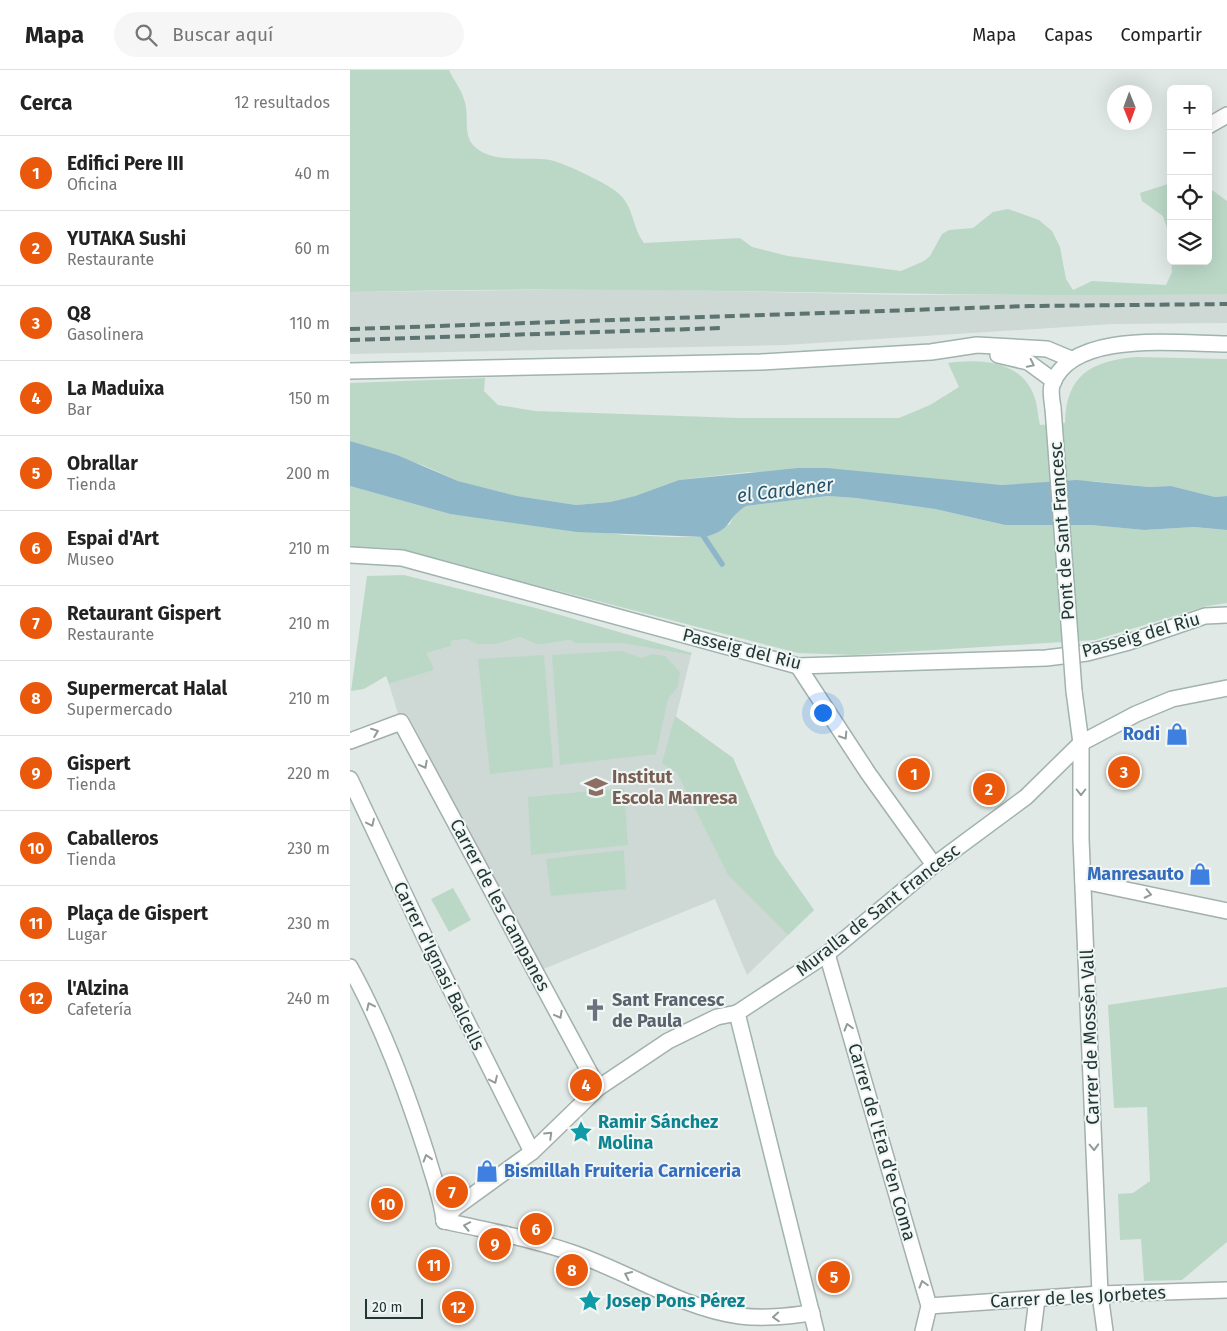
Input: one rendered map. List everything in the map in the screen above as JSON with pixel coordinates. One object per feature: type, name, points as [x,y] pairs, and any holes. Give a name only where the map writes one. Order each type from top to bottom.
[{"type":"street","points":[[1212,124],[1227,115]]},
{"type":"street","points":[[931,352],[1004,355],[1028,362],[1054,380],[1071,359],[1097,347],[1132,344],[1227,344]]},
{"type":"street","points":[[350,371],[761,362],[931,352],[977,346],[1048,349],[1071,359]]},
{"type":"street","name":"Pont de Sant Francesc","points":[[1054,380],[1051,387],[1074,691],[1081,743]]},
{"type":"street","name":"Passeig del Riu","points":[[350,556],[402,558],[798,666],[1062,656],[1087,653],[1129,642],[1205,616],[1227,615]]},
{"type":"street","points":[[798,666],[868,773],[934,865]]},
{"type":"street","name":"Muralla de Sant Francesc","points":[[444,1221],[455,1208],[532,1152],[598,1088],[668,1041],[717,1017],[737,1012],[827,954],[934,865],[1026,797],[1081,743],[1136,714],[1172,699],[1227,688]]},
{"type":"street","name":"Carrer de les Campanes","points":[[350,741],[401,722],[598,1088]]},
{"type":"street","name":"Carrer de Mossèn Vall","points":[[1081,743],[1081,839],[1100,1294],[1105,1331]]},
{"type":"street","name":"Carrer d'Ignasi Balcells","points":[[350,779],[434,958],[532,1152]]},
{"type":"street","points":[[1083,881],[1227,911]]},
{"type":"street","name":"Carrer de l'Era d'en Coma","points":[[827,954],[929,1306],[924,1331]]},
{"type":"street","points":[[350,967],[387,1043],[419,1131],[443,1208],[444,1221],[489,1230],[572,1252],[616,1269],[668,1294],[730,1313],[766,1317],[812,1313]]},
{"type":"street","points":[[737,1012],[816,1331]]},
{"type":"street","name":"Carrer de les Jorbetes","points":[[929,1306],[1100,1294],[1227,1290]]},
{"type":"street","points":[[1033,1331],[1036,1298]]},
{"type":"shaded area","points":[[621,289],[906,295],[1227,294],[1227,323],[1113,324],[785,345],[350,354],[350,292]]},
{"type":"shaded area","name":"Institut Escola Manresa","points":[[520,637],[538,645],[570,640],[575,643],[620,643],[691,655],[676,717],[733,758],[775,855],[814,910],[747,975],[715,899],[541,970],[408,715],[399,717],[389,684],[433,670],[427,653],[452,646],[451,641],[466,639],[477,644],[497,644]]},
{"type":"green space","points":[[350,70],[449,70],[463,97],[469,139],[475,147],[491,156],[501,158],[550,160],[575,169],[605,184],[618,193],[627,204],[637,231],[644,243],[740,238],[752,247],[788,256],[901,271],[924,261],[930,256],[942,234],[949,230],[973,228],[993,212],[1008,209],[1039,220],[1052,231],[1060,247],[1066,279],[1073,290],[1092,281],[1166,285],[1172,272],[1171,265],[1212,265],[1212,190],[1227,201],[1227,294],[1008,295],[679,290],[350,292]]},
{"type":"green space","points":[[1167,184],[1167,228],[1163,216],[1142,201],[1140,193]]},
{"type":"green space","points":[[1136,357],[1227,359],[1227,496],[1215,497],[1171,486],[1149,487],[1092,481],[1002,485],[888,475],[749,472],[679,480],[635,496],[610,502],[576,505],[517,496],[458,481],[425,466],[350,441],[350,383],[485,378],[484,391],[498,405],[535,411],[739,418],[899,418],[930,405],[959,387],[948,363],[975,361],[1001,365],[1013,370],[1023,378],[1031,388],[1036,402],[1040,425],[1065,423],[1066,407],[1070,393],[1076,382],[1084,374],[1106,362]]},
{"type":"green space","points":[[350,486],[450,514],[625,535],[705,537],[730,524],[735,513],[746,506],[829,496],[935,509],[1005,525],[1091,525],[1144,530],[1194,527],[1227,530],[1227,603],[1207,606],[1095,640],[854,655],[798,653],[392,548],[350,547]]},
{"type":"green space","points":[[404,575],[536,608],[692,653],[691,655],[620,643],[575,643],[570,640],[538,645],[520,637],[497,644],[477,644],[466,639],[451,641],[452,646],[427,653],[434,670],[389,684],[386,676],[364,689],[351,691],[367,576]]},
{"type":"green space","points":[[621,651],[642,658],[653,654],[665,656],[680,672],[678,686],[668,699],[656,754],[560,765],[552,655]]},
{"type":"green space","points":[[544,655],[553,767],[490,774],[478,659]]},
{"type":"green space","points":[[675,716],[733,758],[775,855],[814,910],[788,935],[728,875],[677,773],[662,763]]},
{"type":"green space","points":[[624,788],[628,845],[531,855],[528,797]]},
{"type":"green space","points":[[624,850],[626,889],[551,896],[546,859]]},
{"type":"green space","points":[[453,888],[471,920],[449,932],[431,899]]},
{"type":"green space","points":[[1227,987],[1227,1242],[1182,1280],[1144,1281],[1141,1239],[1120,1240],[1118,1194],[1133,1193],[1150,1181],[1147,1107],[1114,1108],[1108,1005]]},
{"type":"water","name":"el Cardener","points":[[350,441],[397,455],[458,481],[517,496],[576,505],[610,502],[635,496],[679,480],[798,468],[827,468],[1002,485],[1077,480],[1149,487],[1171,486],[1215,497],[1227,496],[1227,530],[1194,527],[1144,530],[1091,525],[1005,525],[935,509],[828,496],[746,506],[721,531],[705,537],[577,532],[450,514],[350,486]]},
{"type":"waterway","points":[[700,531],[722,564]]},
{"type":"railway","points":[[350,329],[1029,306],[1227,304]]},
{"type":"railway","points":[[350,340],[723,328]]},
{"type":"place","name":"Rodi","points":[[1177,734]]},
{"type":"place","name":"Q8","points":[[1124,772]]},
{"type":"place","name":"Edifici Pere III","points":[[914,774]]},
{"type":"place","name":"Institut Escola Manresa","points":[[596,787]]},
{"type":"place","name":"YUTAKA Sushi","points":[[989,789]]},
{"type":"place","name":"Manresauto","points":[[1200,874]]},
{"type":"place","name":"Sant Francesc de Paula","points":[[595,1010]]},
{"type":"place","name":"La Maduixa","points":[[586,1085]]},
{"type":"place","name":"Ramir Sánchez Molina","points":[[581,1132]]},
{"type":"place","name":"Bismillah Fruiteria Carniceria","points":[[487,1171]]},
{"type":"place","name":"Retaurant Gispert","points":[[452,1192]]},
{"type":"place","name":"Caballeros","points":[[387,1204]]},
{"type":"place","name":"Espai d'Art","points":[[536,1229]]},
{"type":"place","name":"Gispert","points":[[495,1244]]},
{"type":"place","name":"Plaça de Gispert","points":[[434,1265]]},
{"type":"place","name":"Supermercat Halal","points":[[572,1270]]},
{"type":"place","name":"Obrallar","points":[[834,1277]]},
{"type":"place","name":"Josep Pons Pérez","points":[[590,1301]]},
{"type":"place","name":"l'Alzina","points":[[458,1307]]}]
